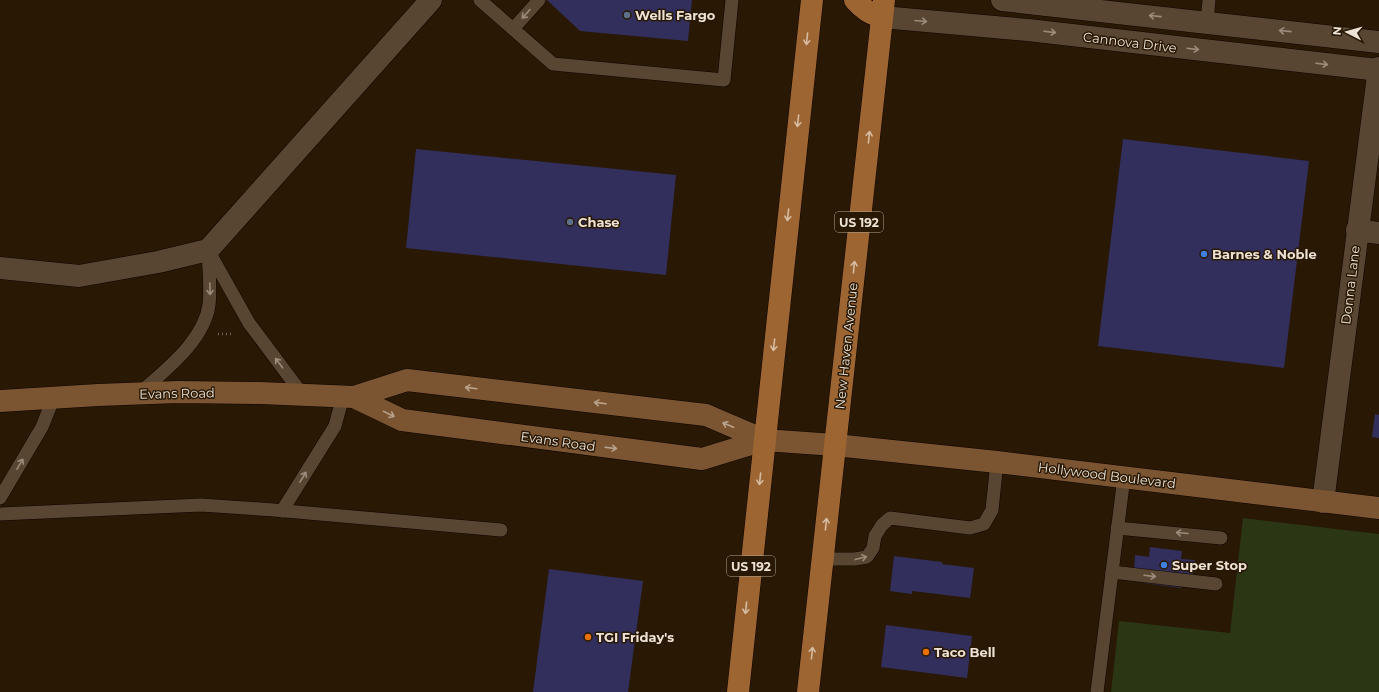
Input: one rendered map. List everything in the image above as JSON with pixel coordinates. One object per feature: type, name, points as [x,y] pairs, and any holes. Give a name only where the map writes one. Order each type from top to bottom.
[{"type":"main road","name":"US 192","points":[[738,692],[812,0]]},
{"type":"main road","points":[[855,0],[862,8],[872,14],[883,9]]},
{"type":"main road","name":"New Haven Avenue","points":[[808,692],[883,9]]},
{"type":"street","points":[[0,268],[80,276],[158,262],[208,250],[431,0]]},
{"type":"street","points":[[1002,0],[1379,42]]},
{"type":"street","name":"Cannova Drive","points":[[883,9],[1028,30],[1379,69]]},
{"type":"street","name":"Donna Lane","points":[[1323,502],[1379,69]]},
{"type":"street","points":[[1357,230],[1379,233]]},
{"type":"street","name":"Evans Road","points":[[349,397],[407,380],[706,415],[764,440],[835,444]]},
{"type":"street","name":"Evans Road","points":[[0,401],[140,393],[219,392],[302,394],[349,397],[402,420],[702,459],[764,440]]},
{"type":"street","name":"Hollywood Boulevard","points":[[835,444],[1379,508]]},
{"type":"lane","points":[[480,0],[553,64],[724,80],[732,0]]},
{"type":"lane","points":[[513,28],[539,0]]},
{"type":"lane","points":[[1207,22],[1210,0]]},
{"type":"lane","points":[[140,393],[194,341],[204,322],[209,307],[210,291],[208,250]]},
{"type":"lane","points":[[208,250],[249,324],[302,394]]},
{"type":"lane","points":[[0,498],[42,427],[54,397]]},
{"type":"lane","points":[[282,510],[335,426],[349,397]]},
{"type":"lane","points":[[822,560],[867,557],[873,548],[875,536],[882,525],[890,518],[970,528],[984,524],[992,510],[997,462]]},
{"type":"lane","points":[[1096,692],[1124,477]]},
{"type":"lane","points":[[0,514],[201,505],[282,510],[501,530]]},
{"type":"lane","points":[[1117,528],[1221,538]]},
{"type":"lane","points":[[1112,572],[1216,584]]},
{"type":"path","points":[[212,334],[234,334]]},
{"type":"green space","points":[[1243,518],[1379,534],[1379,692],[1111,692],[1119,621],[1230,633]]},
{"type":"building","name":"Wells Fargo","points":[[547,0],[692,0],[688,41],[580,31]]},
{"type":"building","name":"Barnes & Noble","points":[[1123,139],[1309,161],[1284,368],[1098,346]]},
{"type":"building","points":[[416,149],[676,175],[666,275],[406,248]]},
{"type":"building","points":[[1375,414],[1379,415],[1379,438],[1372,437]]},
{"type":"building","name":"Super Stop","points":[[1150,547],[1182,551],[1181,559],[1195,560],[1193,578],[1182,577],[1181,588],[1144,583],[1146,571],[1134,570],[1135,555],[1149,557]]},
{"type":"building","points":[[894,556],[974,568],[970,598],[912,591],[912,594],[890,591]]},
{"type":"building","name":"TGI Friday's","points":[[549,569],[643,581],[628,692],[533,692]]},
{"type":"building","name":"Taco Bell","points":[[886,625],[972,636],[967,678],[881,667]]},
{"type":"place","name":"Wells Fargo","points":[[627,15]]},
{"type":"place","name":"Chase","points":[[570,222]]},
{"type":"place","name":"Barnes & Noble","points":[[1204,254]]},
{"type":"place","name":"Super Stop","points":[[1164,565]]},
{"type":"place","name":"TGI Friday's","points":[[588,637]]},
{"type":"place","name":"Taco Bell","points":[[926,652]]}]
